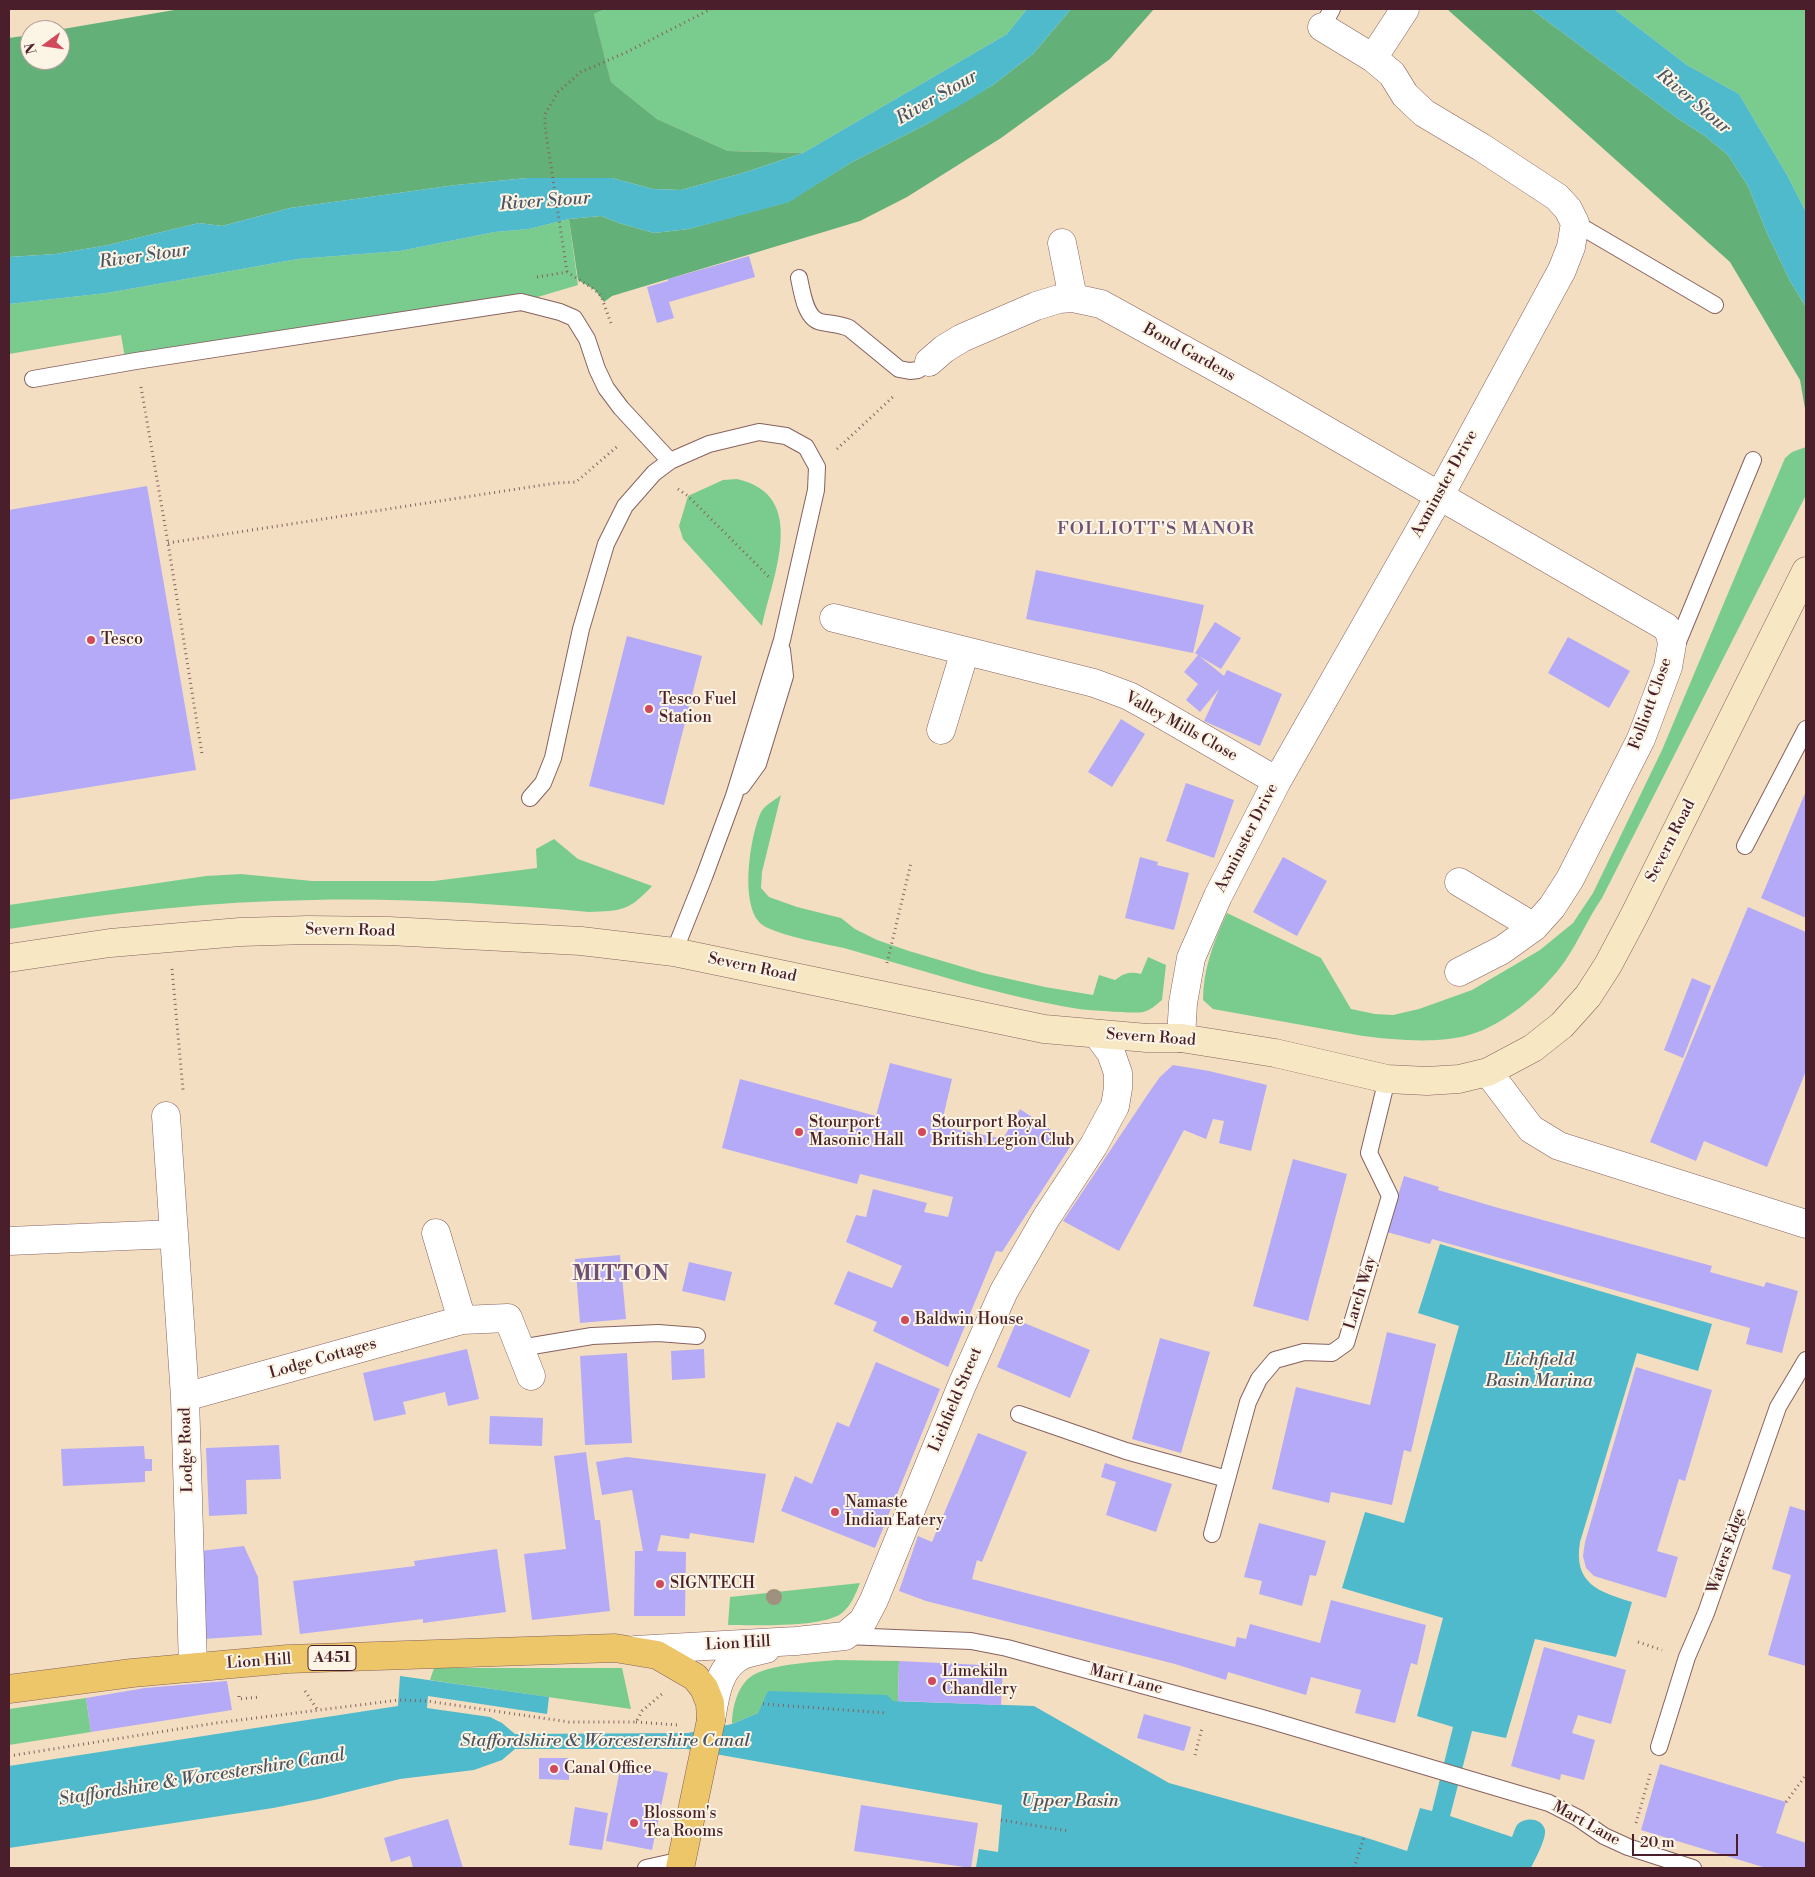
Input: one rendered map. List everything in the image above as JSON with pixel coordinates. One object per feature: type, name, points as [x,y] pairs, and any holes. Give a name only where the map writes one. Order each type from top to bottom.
[{"type":"main road","name":"Lion Hill","points":[[9,1689],[115,1675],[288,1660],[615,1648],[644,1653],[687,1672],[695,1678],[704,1688],[710,1703],[711,1720],[681,1864]]},
{"type":"street","points":[[1374,58],[1405,9]]},
{"type":"street","points":[[1327,18],[1392,74],[1405,94],[1424,113],[1481,147],[1557,197],[1568,209],[1575,223]]},
{"type":"street","name":"Axminster Drive","points":[[1181,1038],[1185,985],[1194,951],[1218,896],[1277,781],[1440,495],[1562,270],[1571,247],[1575,223]]},
{"type":"street","points":[[1062,243],[1073,298]]},
{"type":"street","name":"Bond Gardens","points":[[929,362],[944,349],[962,338],[1036,306],[1059,299],[1073,298],[1101,304],[1440,495]]},
{"type":"street","name":"Folliott Close","points":[[1440,495],[1666,627],[1672,644],[1668,667],[1641,739],[1570,880],[1552,907],[1534,927],[1502,950],[1459,972]]},
{"type":"street","name":"Severn Road","points":[[9,958],[110,943],[240,932],[308,930],[389,931],[581,941],[674,952],[1044,1030],[1181,1038],[1275,1053],[1387,1079],[1427,1081],[1459,1079],[1488,1072],[1533,1048],[1562,1025],[1588,996],[1608,965],[1806,571]]},
{"type":"street","name":"Valley Mills Close","points":[[834,618],[1094,683],[1129,696],[1277,781]]},
{"type":"street","points":[[941,730],[965,651]]},
{"type":"street","points":[[1459,882],[1534,927]]},
{"type":"street","name":"Lichfield Street","points":[[846,1636],[863,1621],[874,1600],[962,1384],[1004,1291],[1046,1218],[1094,1145],[1115,1106],[1118,1073],[1111,1053],[1097,1034]]},
{"type":"street","points":[[1488,1072],[1531,1129],[1559,1146],[1806,1224]]},
{"type":"street","name":"Lodge Road","points":[[166,1116],[185,1397],[193,1667]]},
{"type":"street","points":[[436,1233],[462,1320]]},
{"type":"street","points":[[9,1241],[174,1234]]},
{"type":"street","name":"Lodge Cottages","points":[[185,1397],[462,1320],[508,1318],[531,1376]]},
{"type":"street","name":"Lion Hill","points":[[644,1653],[846,1636]]},
{"type":"street","points":[[711,1720],[717,1689],[730,1665],[742,1655],[796,1641]]},
{"type":"lane","points":[[1575,223],[1715,305]]},
{"type":"lane","points":[[799,278],[807,308],[812,318],[818,322],[840,324],[849,328],[899,369],[918,370],[929,362]]},
{"type":"lane","points":[[33,379],[136,361],[521,302],[560,312],[574,318],[587,339],[597,369],[606,388],[621,408],[670,460]]},
{"type":"lane","points":[[530,798],[544,783],[553,758],[581,628],[606,544],[625,506],[654,474],[670,460],[709,444],[759,432],[786,436],[806,447],[817,467],[816,490],[782,640],[734,796],[674,952]]},
{"type":"lane","points":[[1668,667],[1753,460]]},
{"type":"lane","points":[[1745,846],[1806,729]]},
{"type":"lane","name":"Larch Way","points":[[1212,1534],[1248,1402],[1258,1379],[1275,1360],[1304,1352],[1332,1353],[1346,1344],[1390,1196],[1368,1153],[1387,1079]]},
{"type":"lane","points":[[520,1348],[592,1336],[658,1333],[697,1336]]},
{"type":"lane","name":"Waters Edge","points":[[1659,1747],[1687,1658],[1706,1613],[1778,1407],[1806,1360]]},
{"type":"lane","points":[[1019,1414],[1126,1451],[1227,1479]]},
{"type":"lane","name":"Mart Lane","points":[[846,1636],[971,1641],[1007,1648],[1401,1758],[1549,1803],[1578,1818],[1604,1836],[1628,1847],[1693,1868]]},
{"type":"lane","points":[[646,1868],[681,1864]]},
{"type":"path","points":[[567,272],[547,141],[546,114],[558,92],[581,72],[627,52],[711,9]]},
{"type":"path","points":[[528,278],[567,272],[595,290],[600,296],[613,328]]},
{"type":"path","points":[[136,361],[202,754]]},
{"type":"path","points":[[817,467],[929,362]]},
{"type":"path","points":[[620,444],[654,474],[688,496],[772,581]]},
{"type":"path","points":[[168,543],[556,483],[576,482]]},
{"type":"path","points":[[879,995],[911,864]]},
{"type":"path","points":[[166,1116],[185,1112],[171,937]]},
{"type":"path","points":[[305,1690],[317,1709]]},
{"type":"path","points":[[9,1756],[317,1709],[399,1700],[427,1701],[569,1722],[636,1722],[681,1725],[682,1729]]},
{"type":"path","points":[[763,1704],[887,1713]]},
{"type":"path","points":[[636,1722],[642,1711]]},
{"type":"path","points":[[1628,1847],[1659,1747]]},
{"type":"path","points":[[1786,1802],[1806,1775]]},
{"type":"path","points":[[1001,1820],[1070,1831]]},
{"type":"path","points":[[1354,1868],[1364,1837]]},
{"type":"green space","points":[[180,9],[605,9],[594,14],[611,82],[657,119],[728,151],[803,153],[746,172],[681,190],[653,189],[612,178],[527,178],[456,185],[290,208],[222,226],[199,223],[108,245],[56,254],[9,257],[9,38],[20,36],[20,70],[70,70],[70,28]]},
{"type":"green space","points":[[605,9],[1027,9],[1007,34],[803,153],[728,151],[657,119],[611,82],[594,14]]},
{"type":"green space","points":[[1071,9],[1154,9],[1110,59],[1001,138],[907,197],[860,221],[612,296],[604,302],[595,290],[578,280],[569,219],[601,216],[654,233],[689,229],[788,202],[852,162],[927,124],[993,85],[1033,54]]},
{"type":"green space","points":[[1447,9],[1531,9],[1677,118],[1705,136],[1728,155],[1748,186],[1767,233],[1790,281],[1806,307],[1806,414],[1800,380],[1730,262]]},
{"type":"green space","points":[[1614,9],[1806,9],[1806,212],[1787,175],[1739,94],[1687,65]]},
{"type":"green space","points":[[569,219],[578,285],[521,302],[126,364],[121,335],[9,354],[9,304],[107,293],[298,259],[400,251],[495,232],[529,229]]},
{"type":"green space","points":[[1806,447],[1806,495],[1602,898],[1565,961],[1535,995],[1510,1015],[1483,1030],[1443,1040],[1402,1040],[1363,1036],[1213,1009],[1203,1000],[1203,989],[1210,955],[1227,913],[1321,958],[1351,1009],[1375,1014],[1393,1015],[1419,1009],[1472,990],[1540,950],[1573,923],[1593,893],[1662,750],[1785,458],[1792,452]]},
{"type":"green space","points":[[737,479],[759,488],[773,502],[780,520],[781,540],[778,562],[762,626],[683,539],[679,526],[688,496],[723,480]]},
{"type":"green space","points":[[781,795],[762,872],[761,888],[769,897],[797,907],[841,918],[855,929],[877,940],[909,951],[983,973],[1045,987],[1093,995],[1099,975],[1115,980],[1127,973],[1141,974],[1148,957],[1166,965],[1162,1000],[1143,1012],[1112,1012],[1049,1004],[961,982],[844,948],[774,931],[759,922],[753,912],[748,884],[753,836],[761,812]]},
{"type":"green space","points":[[554,839],[578,859],[652,886],[630,905],[609,911],[589,912],[416,901],[275,901],[160,909],[9,929],[9,905],[206,876],[241,874],[312,881],[434,881],[537,868],[536,849]]},
{"type":"green space","points":[[860,1583],[848,1607],[833,1618],[788,1625],[728,1625],[730,1597]]},
{"type":"green space","points":[[836,1660],[899,1661],[898,1701],[763,1704],[758,1713],[732,1724],[736,1699],[741,1687],[749,1678],[757,1673],[778,1667]]},
{"type":"green space","points":[[434,1668],[622,1668],[631,1709],[430,1680]]},
{"type":"green space","points":[[86,1698],[91,1732],[9,1745],[9,1709]]},
{"type":"water","name":"River Stour","points":[[1027,9],[1071,9],[1033,54],[993,85],[927,124],[852,162],[789,202],[689,229],[654,233],[601,216],[569,219],[529,229],[495,232],[400,251],[298,259],[107,293],[9,304],[9,257],[56,254],[108,245],[199,223],[222,226],[290,208],[456,185],[527,178],[612,178],[653,189],[681,190],[746,172],[803,153],[1007,34]]},
{"type":"water","name":"River Stour","points":[[1531,9],[1614,9],[1687,65],[1739,94],[1787,175],[1806,212],[1806,307],[1790,281],[1767,233],[1748,186],[1728,155],[1705,136],[1677,118]]},
{"type":"water","points":[[1440,1244],[1712,1324],[1698,1371],[1637,1353],[1580,1542],[1579,1556],[1581,1568],[1591,1584],[1599,1590],[1632,1602],[1616,1657],[1535,1639],[1506,1738],[1472,1731],[1450,1816],[1512,1837],[1516,1826],[1522,1821],[1530,1819],[1538,1821],[1543,1826],[1545,1834],[1531,1868],[981,1868],[976,1867],[979,1849],[998,1852],[1002,1805],[687,1749],[515,1749],[502,1760],[474,1770],[400,1779],[273,1808],[9,1848],[9,1766],[398,1706],[400,1676],[549,1697],[547,1714],[428,1696],[427,1708],[490,1717],[502,1723],[515,1734],[688,1733],[732,1724],[758,1713],[768,1691],[887,1695],[893,1701],[1034,1706],[1169,1783],[1364,1837],[1407,1851],[1420,1808],[1432,1811],[1453,1727],[1417,1716],[1443,1618],[1342,1588],[1365,1512],[1404,1523],[1459,1326],[1418,1313]]},
{"type":"building","points":[[749,256],[755,277],[669,302],[674,318],[657,323],[647,287],[668,281],[668,279]]},
{"type":"building","name":"Tesco","points":[[147,486],[196,770],[9,800],[9,510]]},
{"type":"building","points":[[1036,570],[1204,605],[1193,653],[1026,619]]},
{"type":"building","points":[[1215,622],[1241,638],[1221,669],[1199,656],[1224,676],[1227,670],[1282,694],[1260,746],[1204,721],[1219,689],[1200,712],[1186,700],[1198,684],[1184,672],[1198,655],[1195,653]]},
{"type":"building","name":"Tesco Fuel Station","points":[[627,636],[702,656],[664,805],[589,786]]},
{"type":"building","points":[[1568,637],[1630,671],[1609,708],[1548,673]]},
{"type":"building","points":[[1121,719],[1145,734],[1112,787],[1088,772]]},
{"type":"building","points":[[1186,783],[1234,800],[1214,858],[1166,841]]},
{"type":"building","points":[[1806,791],[1806,918],[1761,898]]},
{"type":"building","points":[[1140,857],[1158,862],[1157,865],[1189,873],[1174,930],[1125,918]]},
{"type":"building","points":[[1283,857],[1327,881],[1297,936],[1253,912]]},
{"type":"building","points":[[1748,907],[1806,932],[1806,1071],[1767,1167],[1704,1141],[1696,1161],[1650,1142]]},
{"type":"building","points":[[1692,978],[1711,986],[1683,1058],[1664,1050]]},
{"type":"building","points":[[890,1063],[952,1079],[941,1126],[1003,1139],[1020,1109],[1072,1144],[1002,1252],[996,1251],[948,1367],[873,1331],[877,1322],[834,1304],[848,1271],[892,1288],[902,1266],[846,1242],[856,1215],[866,1217],[873,1189],[927,1203],[924,1212],[948,1217],[953,1197],[860,1174],[857,1184],[722,1148],[740,1079],[876,1116]]},
{"type":"building","points":[[1173,1065],[1209,1071],[1267,1085],[1251,1151],[1219,1143],[1224,1121],[1213,1119],[1206,1139],[1184,1130],[1119,1251],[1063,1221],[1150,1091],[1160,1077]]},
{"type":"building","points":[[1293,1159],[1347,1174],[1308,1321],[1253,1306]]},
{"type":"building","points":[[1404,1176],[1439,1187],[1438,1190],[1495,1207],[1712,1266],[1710,1272],[1764,1287],[1766,1282],[1798,1291],[1782,1353],[1746,1344],[1750,1328],[1432,1239],[1430,1244],[1387,1232]]},
{"type":"building","points":[[620,1255],[626,1319],[580,1323],[575,1259]]},
{"type":"building","points":[[689,1262],[732,1272],[725,1301],[682,1291]]},
{"type":"building","points":[[1017,1320],[1090,1350],[1070,1398],[997,1367]]},
{"type":"building","points":[[1387,1332],[1436,1344],[1411,1452],[1404,1450],[1392,1505],[1331,1492],[1329,1503],[1272,1489],[1296,1387],[1370,1405]]},
{"type":"building","points":[[1160,1338],[1210,1352],[1181,1453],[1132,1439]]},
{"type":"building","points":[[467,1349],[479,1399],[448,1406],[445,1392],[403,1402],[406,1414],[374,1421],[363,1373]]},
{"type":"building","points":[[704,1349],[705,1378],[672,1380],[671,1351]]},
{"type":"building","points":[[627,1353],[632,1443],[585,1445],[580,1356]]},
{"type":"building","points":[[876,1362],[940,1389],[875,1548],[781,1511],[795,1476],[812,1484],[837,1422],[849,1427]]},
{"type":"building","points":[[1636,1367],[1712,1390],[1685,1481],[1679,1479],[1657,1551],[1678,1557],[1666,1598],[1594,1576],[1586,1568],[1583,1556],[1585,1542]]},
{"type":"building","points":[[490,1416],[543,1418],[542,1446],[489,1444]]},
{"type":"building","points":[[978,1433],[1027,1452],[982,1562],[977,1560],[972,1579],[1235,1647],[1237,1637],[1246,1639],[1250,1624],[1320,1643],[1331,1600],[1426,1625],[1417,1665],[1411,1663],[1395,1723],[1355,1713],[1361,1690],[1311,1677],[1306,1695],[1228,1672],[1226,1680],[1175,1664],[926,1601],[899,1591],[918,1536],[932,1542]]},
{"type":"building","points":[[279,1445],[281,1479],[246,1480],[247,1514],[209,1516],[206,1448]]},
{"type":"building","points":[[144,1446],[145,1459],[152,1459],[152,1471],[145,1471],[145,1482],[63,1486],[61,1449]]},
{"type":"building","points":[[586,1452],[595,1520],[600,1520],[610,1611],[532,1620],[524,1554],[566,1549],[554,1456]]},
{"type":"building","points":[[627,1457],[766,1474],[754,1543],[690,1533],[689,1539],[661,1535],[657,1551],[686,1552],[685,1616],[634,1616],[635,1551],[643,1551],[632,1490],[602,1495],[596,1462]]},
{"type":"building","points":[[1105,1463],[1172,1484],[1156,1532],[1106,1515],[1116,1482],[1101,1477]]},
{"type":"building","points":[[1790,1506],[1806,1511],[1806,1666],[1768,1655],[1791,1575],[1772,1569]]},
{"type":"building","points":[[1259,1523],[1326,1541],[1316,1576],[1310,1575],[1302,1606],[1259,1594],[1262,1581],[1244,1577]]},
{"type":"building","points":[[244,1546],[258,1577],[262,1635],[204,1639],[200,1551]]},
{"type":"building","points":[[497,1549],[506,1612],[423,1623],[423,1619],[300,1634],[293,1581],[415,1566],[414,1561]]},
{"type":"building","points":[[1544,1647],[1626,1670],[1611,1724],[1578,1715],[1572,1733],[1595,1740],[1584,1780],[1561,1774],[1560,1780],[1511,1766]]},
{"type":"building","points":[[899,1661],[1003,1666],[1001,1705],[898,1701]]},
{"type":"building","points":[[227,1681],[232,1710],[91,1732],[86,1698],[145,1688]]},
{"type":"building","points":[[1144,1714],[1191,1727],[1184,1751],[1137,1738]]},
{"type":"building","name":"Canal Office","points":[[539,1758],[569,1758],[569,1780],[539,1779]]},
{"type":"building","points":[[621,1764],[668,1773],[652,1850],[606,1841]]},
{"type":"building","points":[[1660,1764],[1786,1802],[1776,1833],[1806,1843],[1806,1868],[1766,1868],[1641,1830]]},
{"type":"building","points":[[861,1805],[978,1823],[971,1868],[854,1851]]},
{"type":"building","points":[[575,1807],[608,1813],[602,1850],[569,1845]]},
{"type":"building","points":[[448,1819],[463,1868],[413,1868],[410,1856],[391,1862],[384,1838]]},
{"type":"place","name":"Tesco","points":[[91,640]]},
{"type":"place","name":"Tesco Fuel Station","points":[[649,709]]},
{"type":"place","name":"Stourport Masonic Hall","points":[[799,1132]]},
{"type":"place","name":"Stourport Royal British Legion Club","points":[[922,1132]]},
{"type":"place","name":"Baldwin House","points":[[905,1320]]},
{"type":"place","name":"Namaste Indian Eatery","points":[[835,1512]]},
{"type":"place","name":"SIGNTECH","points":[[660,1584]]},
{"type":"place","name":"Limekiln Chandlery","points":[[932,1681]]},
{"type":"place","name":"Canal Office","points":[[554,1769]]},
{"type":"place","name":"Blossom's Tea Rooms","points":[[634,1823]]},
{"type":"district","name":"FOLLIOTT'S MANOR","points":[[1156,530]]},
{"type":"district","name":"MITTON","points":[[621,1275]]},
{"type":"water label","name":"Lichfield Basin Marina","points":[[1539,1371]]},
{"type":"water label","name":"Staffordshire & Worcestershire Canal","points":[[605,1742]]},
{"type":"water label","name":"Staffordshire & Worcestershire Canal","points":[[202,1778]]},
{"type":"water label","name":"Upper Basin","points":[[1070,1802]]}]
